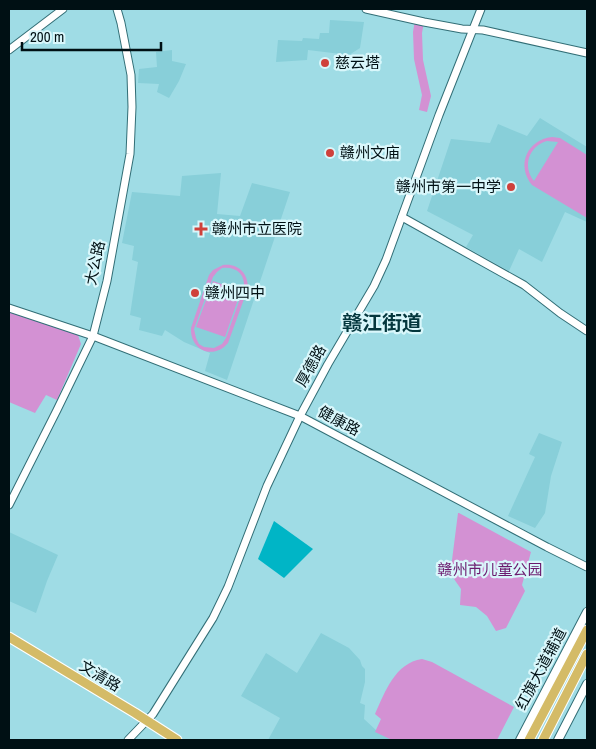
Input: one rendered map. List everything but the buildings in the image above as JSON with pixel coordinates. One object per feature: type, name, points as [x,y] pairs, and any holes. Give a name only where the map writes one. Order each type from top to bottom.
[{"type":"main road","name":"红旗大道辅道","points":[[520,740],[587,612]]},
{"type":"main road","points":[[529,740],[587,630]]},
{"type":"main road","name":"文清路","points":[[9,637],[145,723],[167,740]]},
{"type":"main road","points":[[536,740],[587,641]]},
{"type":"main road","name":"文清路","points":[[9,642],[125,713],[177,740]]},
{"type":"main road","points":[[543,740],[587,654]]},
{"type":"main road","points":[[549,740],[587,666]]},
{"type":"main road","points":[[558,740],[587,684]]},
{"type":"street","points":[[9,50],[64,9]]},
{"type":"street","name":"大公路","points":[[9,505],[93,336],[106,281],[130,154],[132,107],[131,75],[117,9]]},
{"type":"street","points":[[366,9],[424,22],[483,30],[587,54]]},
{"type":"street","name":"厚德路","points":[[128,740],[153,714],[208,626],[228,587],[268,486],[300,416],[374,286],[386,260],[439,115],[481,9]]},
{"type":"street","points":[[402,217],[524,285],[587,332]]},
{"type":"street","name":"健康路","points":[[9,308],[93,336],[300,416],[587,567]]},
{"type":"shaded area","points":[[330,20],[364,22],[360,48],[349,55],[308,50],[307,60],[276,62],[278,40],[302,41],[303,38],[319,39],[320,33],[329,33]]},
{"type":"shaded area","points":[[172,50],[172,61],[186,64],[169,98],[157,92],[159,84],[138,83],[139,69],[157,67],[156,52]]},
{"type":"shaded area","name":"赣州市第一中学","points":[[540,118],[587,147],[587,222],[565,212],[542,262],[519,249],[509,271],[466,247],[473,235],[427,211],[451,139],[490,143],[498,124],[527,136]]},
{"type":"shaded area","points":[[221,173],[217,214],[240,216],[252,183],[290,192],[227,380],[205,371],[210,353],[184,342],[165,330],[162,336],[139,330],[141,318],[130,315],[138,262],[132,260],[134,246],[122,243],[132,192],[180,196],[182,176]]},
{"type":"shaded area","points":[[539,433],[562,442],[551,476],[545,513],[535,528],[508,516],[535,457],[529,454]]},
{"type":"shaded area","points":[[274,521],[313,549],[284,578],[258,559]]},
{"type":"shaded area","points":[[9,532],[58,555],[36,613],[9,601]]},
{"type":"shaded area","points":[[321,633],[349,648],[360,660],[365,669],[365,682],[360,703],[365,705],[364,719],[377,731],[393,740],[268,740],[280,718],[241,696],[266,653],[297,673]]},
{"type":"green space","points":[[415,20],[424,22],[422,33],[423,60],[431,96],[427,112],[419,110],[422,95],[414,59],[413,32]]},
{"type":"green space","points":[[560,138],[587,155],[587,218],[532,185],[527,177],[525,162],[527,155],[530,148],[543,139]],"holes":[[[547,141],[558,142],[534,181],[528,169],[529,157],[532,152],[536,147]]]},
{"type":"green space","points":[[223,265],[238,267],[246,278],[248,288],[228,343],[216,351],[210,352],[204,351],[194,342],[191,328],[209,275],[213,270]],"holes":[[[222,268],[239,272],[243,278],[244,287],[226,338],[222,344],[214,348],[204,347],[199,344],[194,329],[213,277]]]},
{"type":"green space","points":[[213,281],[241,291],[225,337],[196,327]]},
{"type":"green space","points":[[9,311],[78,335],[81,344],[57,400],[46,395],[35,413],[9,402]]},
{"type":"green space","name":"赣州市儿童公园","points":[[458,513],[531,552],[522,585],[525,591],[506,628],[496,631],[487,616],[476,607],[460,605],[461,589],[454,579],[451,568]]},
{"type":"green space","points":[[422,659],[432,662],[514,707],[497,740],[392,740],[375,732],[381,719],[375,714],[392,680],[405,666]]},
{"type":"place","name":"慈云塔","points":[[325,63]]},
{"type":"place","name":"赣州文庙","points":[[330,153]]},
{"type":"place","name":"赣州市第一中学","points":[[511,187]]},
{"type":"place","name":"赣州市立医院","points":[[201,229]]},
{"type":"place","name":"赣州四中","points":[[195,293]]},
{"type":"district","name":"赣江街道","points":[[382,323]]}]
